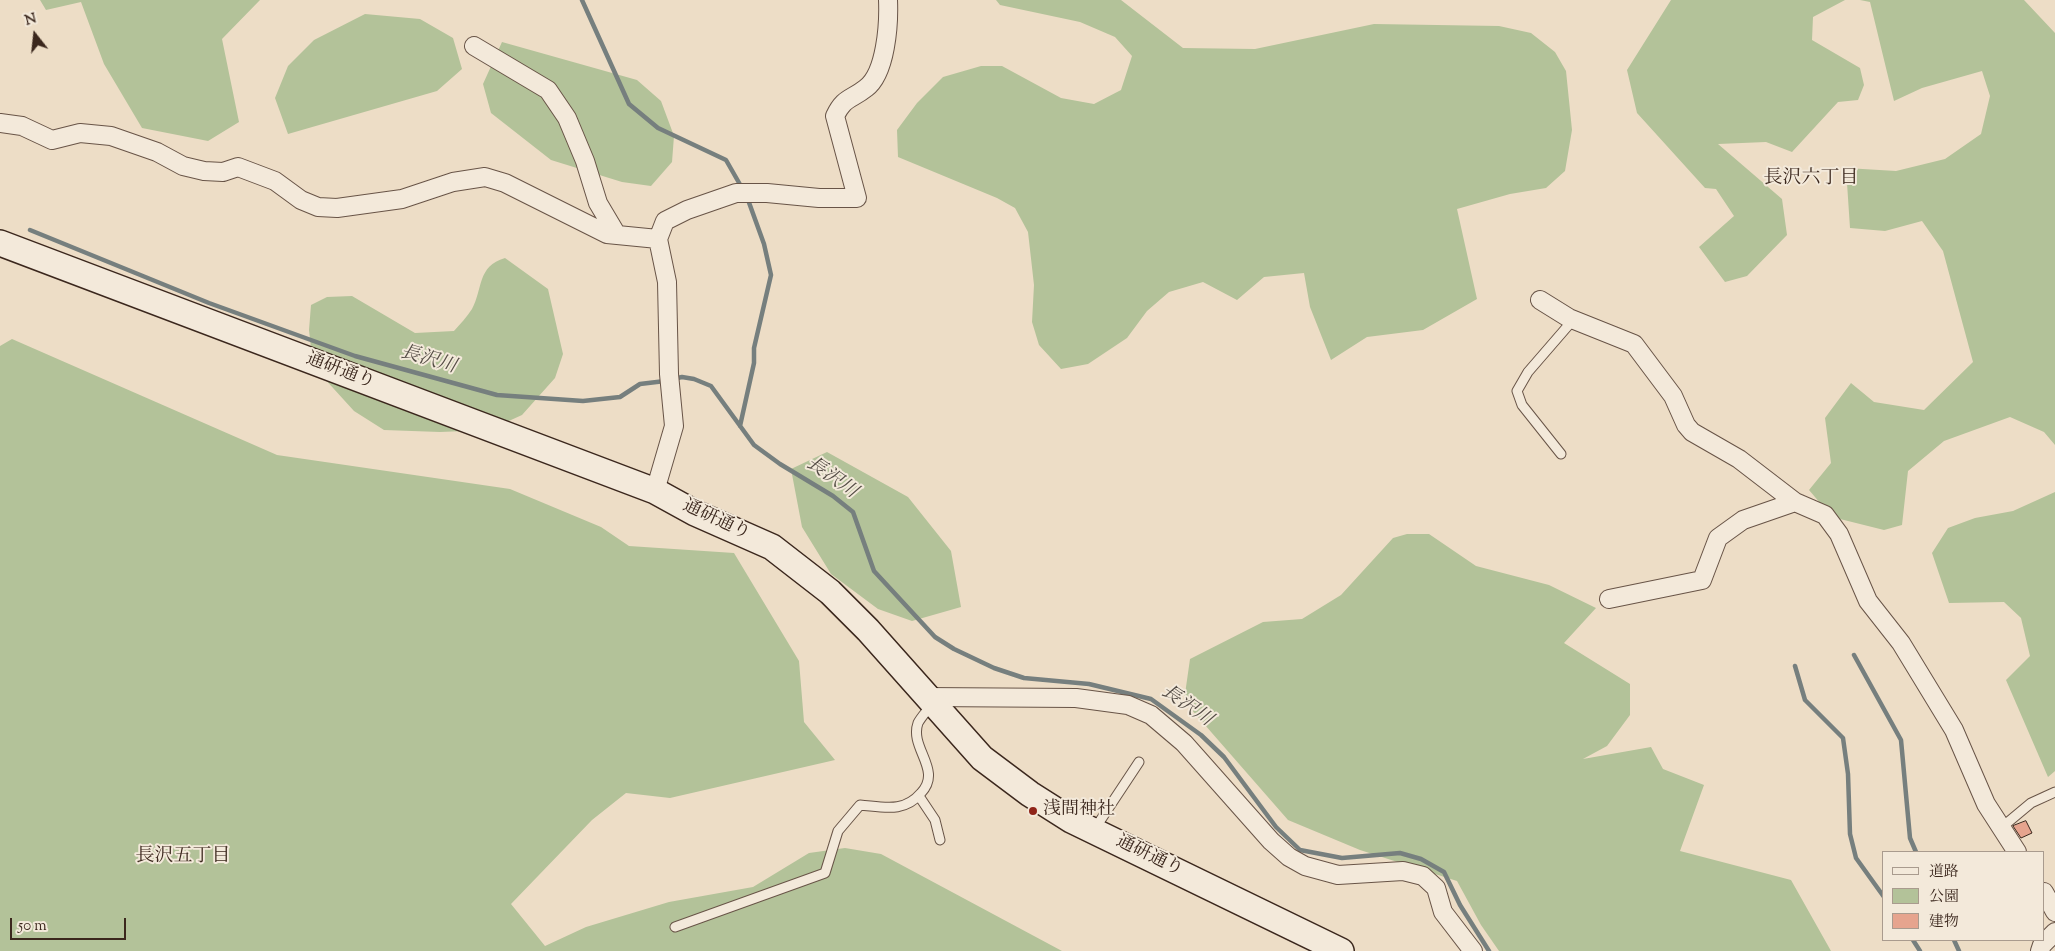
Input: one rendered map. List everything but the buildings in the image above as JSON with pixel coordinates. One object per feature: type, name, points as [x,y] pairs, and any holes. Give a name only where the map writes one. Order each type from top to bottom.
[{"type":"street","points":[[655,491],[674,426],[669,374],[667,282],[658,239],[665,221],[687,210],[736,193],[767,193],[818,198],[857,198],[835,116],[841,104],[866,88],[876,76],[889,19],[888,0]]},
{"type":"street","points":[[474,46],[548,90],[567,118],[585,161],[598,203],[617,234]]},
{"type":"street","points":[[0,123],[22,126],[52,140],[80,133],[111,136],[157,152],[183,166],[204,171],[223,172],[238,167],[274,181],[301,200],[318,207],[337,208],[402,198],[453,182],[485,177],[505,183],[599,230],[658,239]]},
{"type":"street","name":"通研通り","points":[[0,243],[655,491],[694,512],[772,547],[830,592],[868,630],[982,758],[1030,794],[1094,830],[1341,951]]},
{"type":"street","points":[[1540,300],[1573,320],[1634,344],[1672,396],[1686,425],[1692,432],[1739,459],[1795,502],[1825,515],[1839,534],[1868,601],[1901,643],[1954,730],[1986,804],[2016,851]]},
{"type":"street","points":[[1609,599],[1702,580],[1718,538],[1743,520],[1795,502]]},
{"type":"street","points":[[929,700],[1076,698],[1128,705],[1151,714],[1184,743],[1270,841],[1289,857],[1305,866],[1338,876],[1403,871],[1423,876],[1436,888],[1443,912],[1473,951]]},
{"type":"street","points":[[2045,894],[2055,912]]},
{"type":"lane","points":[[1561,454],[1522,405],[1517,391],[1528,372],[1573,320]]},
{"type":"lane","points":[[675,927],[825,872],[838,831],[860,805],[896,809],[914,802],[925,790],[930,775],[917,734],[918,723],[929,700]]},
{"type":"lane","points":[[1094,830],[1139,762]]},
{"type":"lane","points":[[2001,828],[2032,803],[2055,792]]},
{"type":"lane","points":[[919,796],[935,820],[940,840]]},
{"type":"green space","points":[[40,0],[260,0],[222,39],[239,122],[208,141],[142,128],[104,64],[81,2],[46,10]]},
{"type":"green space","points":[[996,0],[1121,0],[1183,48],[1255,49],[1374,24],[1499,26],[1531,33],[1555,52],[1566,71],[1572,130],[1565,171],[1546,188],[1510,194],[1457,209],[1477,299],[1423,330],[1367,337],[1331,360],[1310,307],[1304,273],[1264,277],[1237,300],[1203,282],[1169,292],[1147,311],[1127,338],[1088,364],[1061,369],[1039,345],[1032,322],[1034,285],[1028,232],[1015,208],[997,198],[898,157],[897,130],[917,103],[943,77],[981,66],[1002,66],[1061,98],[1094,104],[1121,90],[1132,56],[1115,37],[1080,22],[1000,5]]},
{"type":"green space","points":[[1671,0],[1845,0],[1813,17],[1812,40],[1860,68],[1864,85],[1858,100],[1838,102],[1792,152],[1766,142],[1718,144],[1782,199],[1787,235],[1747,276],[1725,282],[1699,247],[1734,216],[1716,189],[1705,188],[1637,113],[1627,70]]},
{"type":"green space","points":[[1860,0],[2024,0],[2055,33],[2055,445],[2044,432],[2010,417],[1944,441],[1908,471],[1902,525],[1884,530],[1832,517],[1809,490],[1831,463],[1825,418],[1851,383],[1874,402],[1924,410],[1973,362],[1943,251],[1922,221],[1885,231],[1850,228],[1846,168],[1896,171],[1945,159],[1981,134],[1990,96],[1982,71],[1922,88],[1894,101],[1870,2]]},
{"type":"green space","points":[[365,14],[420,19],[453,38],[462,69],[437,91],[288,134],[275,98],[288,66],[314,40]]},
{"type":"green space","points":[[502,42],[637,80],[661,101],[674,136],[672,162],[651,186],[622,182],[551,160],[491,113],[483,84]]},
{"type":"green space","points":[[505,258],[548,289],[563,354],[555,378],[522,415],[489,430],[440,432],[384,430],[354,411],[313,366],[309,330],[311,305],[327,297],[352,296],[415,333],[454,331],[472,309],[485,272],[496,262]]},
{"type":"green space","points":[[12,339],[277,455],[510,489],[601,527],[629,546],[734,553],[799,661],[804,722],[835,760],[670,798],[626,793],[592,820],[511,904],[545,946],[586,927],[669,902],[753,887],[809,853],[845,848],[881,854],[1062,951],[0,951],[0,346]]},
{"type":"green space","points":[[827,452],[908,497],[951,551],[961,607],[912,621],[878,609],[831,574],[802,527],[791,469]]},
{"type":"green space","points":[[2055,492],[2055,771],[2048,777],[2006,680],[2030,656],[2021,618],[2004,602],[1949,603],[1932,553],[1948,528],[1975,518],[2013,511]]},
{"type":"green space","points":[[1407,534],[1429,534],[1476,566],[1549,585],[1596,608],[1564,643],[1630,684],[1630,715],[1607,746],[1583,759],[1651,747],[1663,769],[1704,785],[1680,851],[1791,880],[1831,951],[1499,951],[1481,925],[1457,881],[1360,850],[1288,820],[1184,701],[1190,659],[1263,622],[1302,619],[1341,595],[1393,538]]},
{"type":"waterway","points":[[582,0],[629,104],[658,128],[726,160],[742,188]]},
{"type":"waterway","points":[[740,426],[754,363],[754,348],[771,275],[764,244],[747,197]]},
{"type":"waterway","name":"長沢川","points":[[30,230],[209,303],[355,356],[497,395],[583,401],[620,397],[640,384],[665,381]]},
{"type":"waterway","name":"長沢川","points":[[673,379],[682,377],[694,379],[711,386],[754,445],[780,464],[833,496],[853,512],[874,571],[935,637],[954,649],[994,668],[1024,678],[1089,684],[1151,699],[1201,735],[1224,757],[1276,827],[1300,850],[1342,858],[1400,853],[1421,859],[1444,872],[1460,905],[1489,951]]},
{"type":"waterway","points":[[1854,655],[1901,740],[1910,838],[1916,851]]},
{"type":"waterway","points":[[1795,666],[1805,700],[1843,738],[1848,774],[1850,834],[1856,858],[1882,894]]},
{"type":"waterway","points":[[1914,941],[1920,951]]},
{"type":"waterway","points":[[1954,941],[1959,951]]},
{"type":"place","name":"浅間神社","points":[[1033,811]]},
{"type":"district","name":"長沢六丁目","points":[[1811,180]]},
{"type":"district","name":"長沢五丁目","points":[[183,858]]}]
